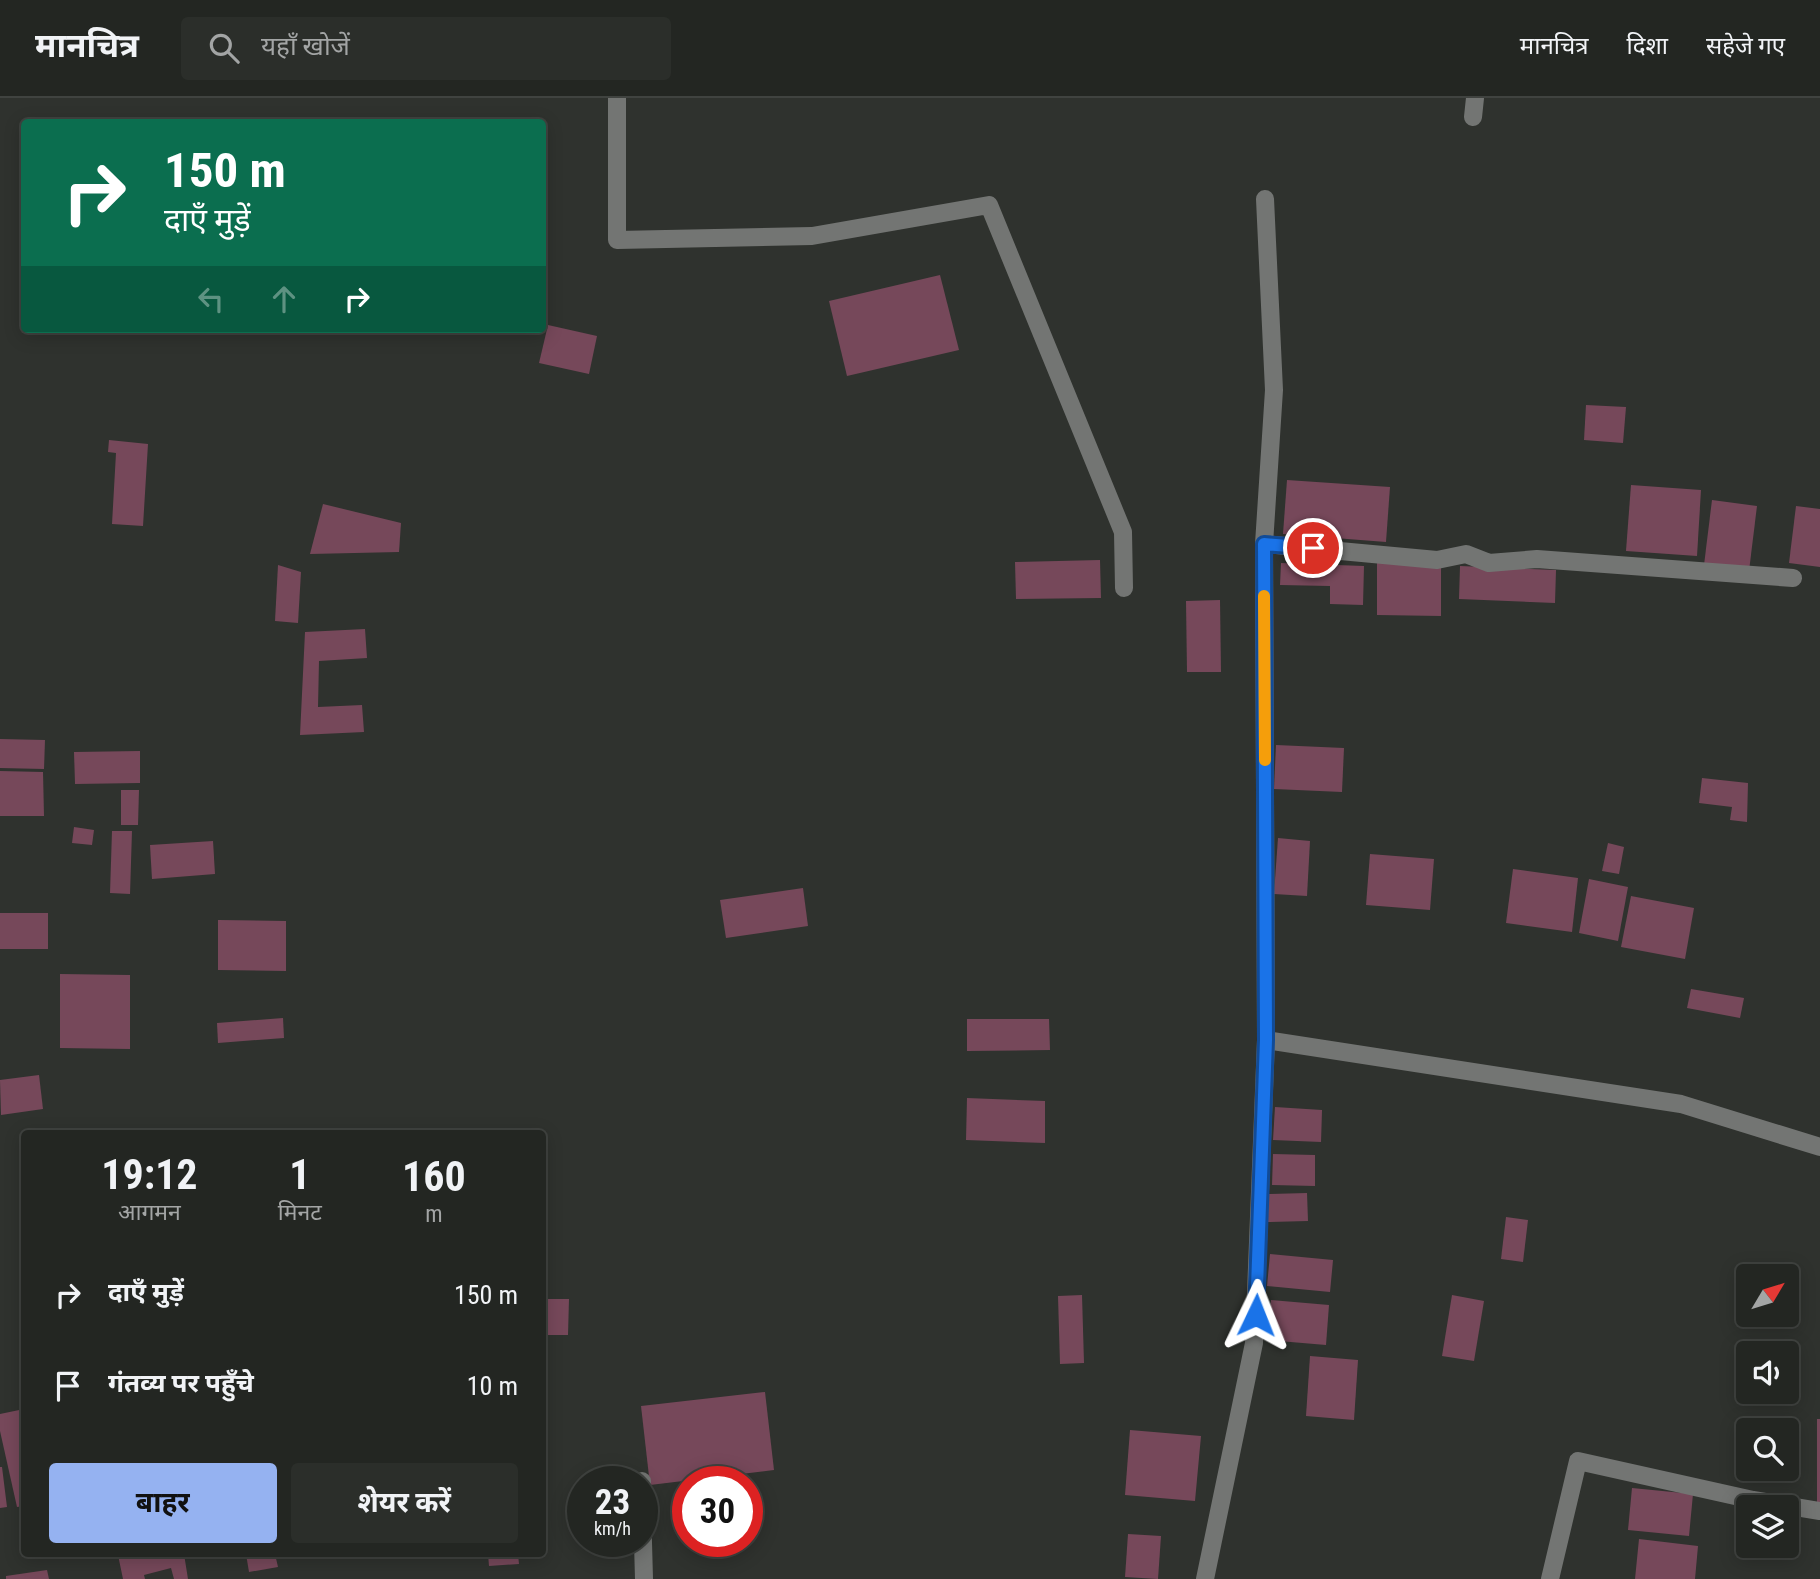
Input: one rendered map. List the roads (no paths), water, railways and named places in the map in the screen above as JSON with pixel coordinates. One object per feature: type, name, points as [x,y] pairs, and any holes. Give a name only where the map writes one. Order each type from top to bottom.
[{"type":"street","points":[[617,98],[617,240],[812,236],[989,205],[1123,532],[1124,588]]},
{"type":"street","points":[[1473,117],[1475,98]]},
{"type":"street","points":[[1205,1579],[1255,1343],[1266,1040],[1264,544],[1274,390],[1265,199]]},
{"type":"street","points":[[1264,544],[1437,559],[1466,554],[1489,563],[1537,559],[1793,578]]},
{"type":"street","points":[[1266,1040],[1681,1104],[1820,1147]]},
{"type":"street","points":[[1550,1579],[1578,1461],[1753,1500],[1820,1511]]},
{"type":"street","points":[[643,1557],[644,1579]]}]
